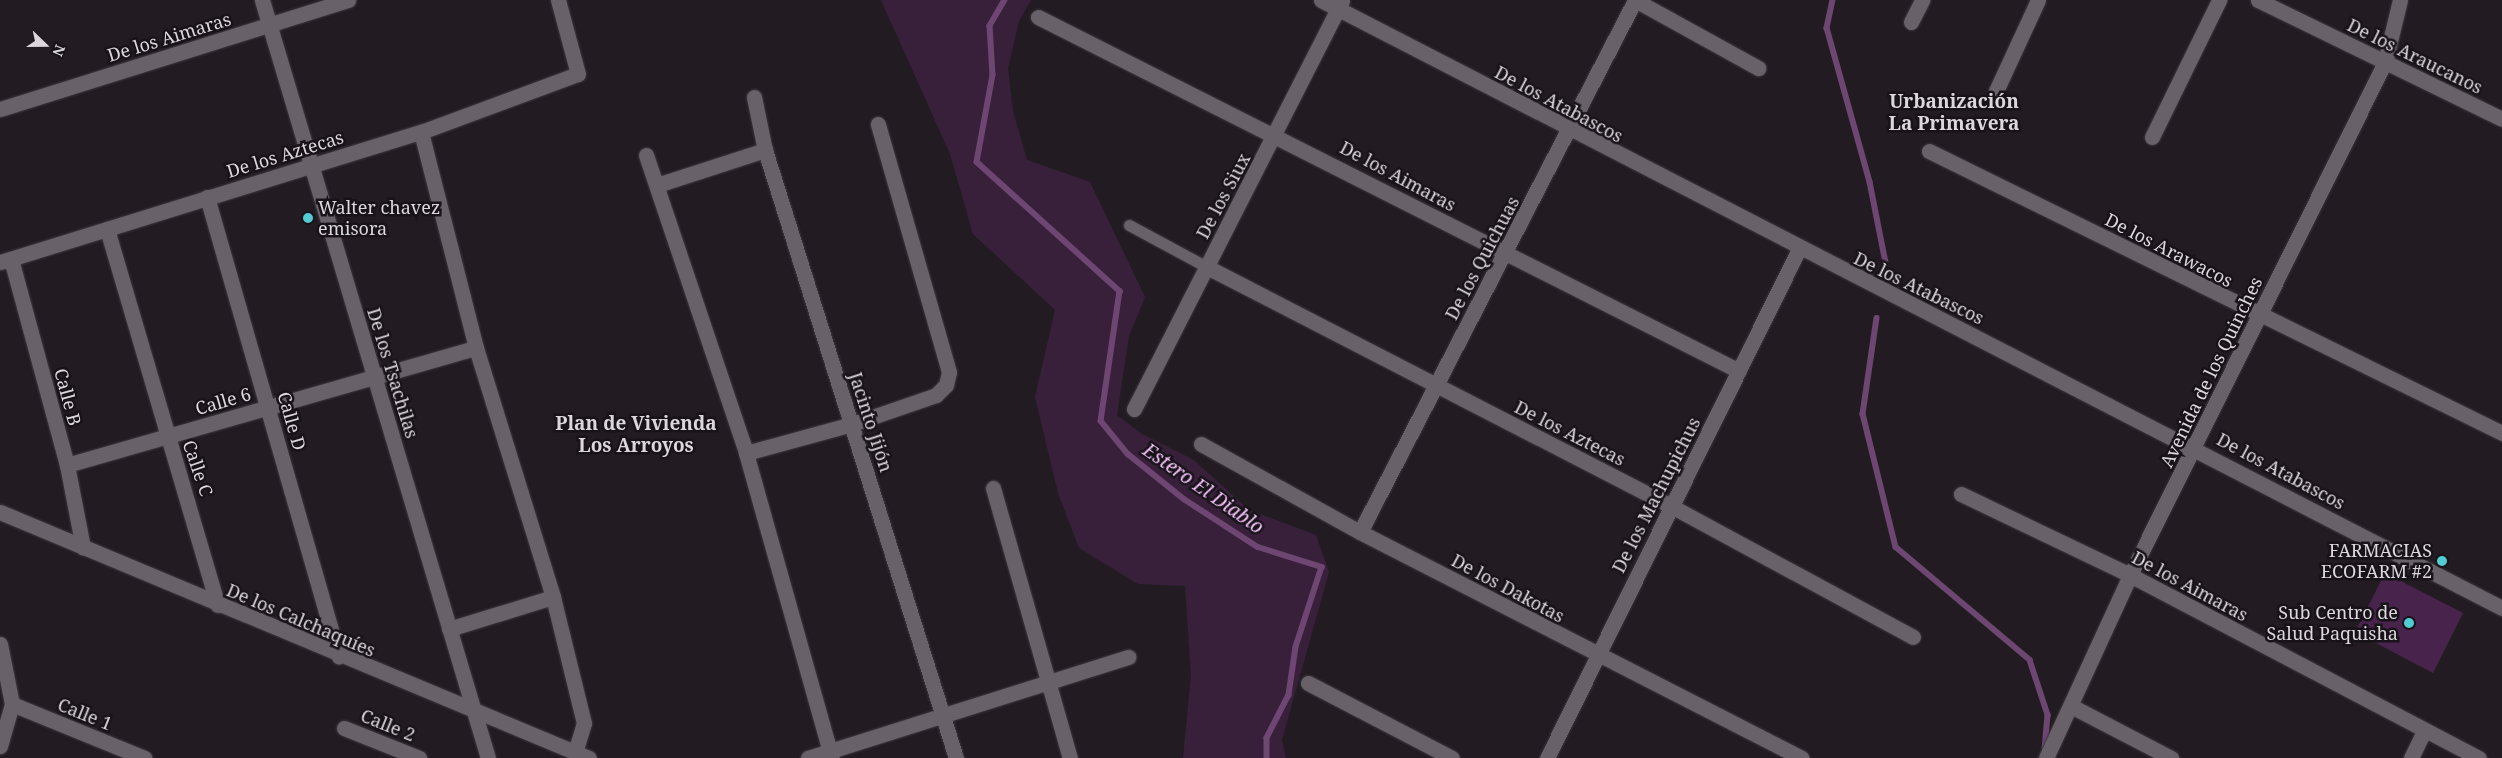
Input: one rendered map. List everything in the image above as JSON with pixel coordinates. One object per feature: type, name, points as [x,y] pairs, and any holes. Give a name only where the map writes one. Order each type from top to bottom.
[{"type":"street","name":"De los Tsachilas","points":[[262,0],[488,758]]},
{"type":"street","name":"De los Aimaras","points":[[0,109],[348,0]]},
{"type":"street","name":"De los Aztecas","points":[[6,260],[421,132],[578,74],[558,0]]},
{"type":"street","name":"De los Atabascos","points":[[1321,0],[1341,5],[1569,132],[2196,447],[2502,608]]},
{"type":"street","points":[[1635,0],[1758,68]]},
{"type":"street","name":"De los Quichuas","points":[[1360,532],[1506,254],[1635,0]]},
{"type":"street","points":[[1911,22],[1922,0]]},
{"type":"street","points":[[1996,91],[2038,0]]},
{"type":"street","points":[[2152,137],[2219,0]]},
{"type":"street","name":"De los Araucanos","points":[[2258,0],[2502,119]]},
{"type":"street","name":"Avenida de los Quinches","points":[[2046,758],[2130,575],[2196,447],[2385,62],[2400,0]]},
{"type":"street","name":"De los Siux","points":[[1134,409],[1277,134],[1341,5]]},
{"type":"street","name":"De los Aimaras","points":[[1038,17],[1277,134],[1506,254],[1739,371]]},
{"type":"street","name":"Jacinto Jijón","points":[[754,97],[765,150],[956,758]]},
{"type":"street","points":[[746,452],[852,424],[936,395],[946,385],[949,372],[878,124]]},
{"type":"street","points":[[421,132],[476,348],[553,597],[584,723],[582,755]]},
{"type":"street","points":[[657,185],[765,150]]},
{"type":"street","name":"De los Arawacos","points":[[1929,151],[2260,317],[2502,433]]},
{"type":"street","points":[[646,155],[746,452],[831,754]]},
{"type":"street","name":"Calle D","points":[[207,197],[269,407],[339,656]]},
{"type":"street","name":"Calle C","points":[[107,229],[218,605]]},
{"type":"street","name":"De los Machupichus","points":[[1547,758],[1670,506],[1799,249]]},
{"type":"street","name":"Calle B","points":[[6,260],[67,465],[83,547]]},
{"type":"street","name":"De los Aztecas","points":[[1207,267],[1670,506],[1913,637]]},
{"type":"street","name":"Calle 6","points":[[67,465],[476,348]]},
{"type":"street","name":"De los Dakotas","points":[[1202,444],[1360,532],[1596,656],[1802,758]]},
{"type":"street","points":[[993,488],[1070,758]]},
{"type":"street","name":"De los Aimaras","points":[[1961,494],[2130,575],[2424,731],[2479,758]]},
{"type":"street","name":"De los Calchaquíes","points":[[0,512],[475,713],[582,755]]},
{"type":"street","points":[[449,629],[553,597]]},
{"type":"street","points":[[0,644],[8,695],[0,746]]},
{"type":"street","points":[[808,758],[831,754],[1128,657]]},
{"type":"street","points":[[1308,683],[1452,758]]},
{"type":"street","name":"Calle 1","points":[[8,695],[144,758]]},
{"type":"street","points":[[2071,706],[2171,758]]},
{"type":"street","name":"Calle 2","points":[[344,728],[419,758]]},
{"type":"street","points":[[2411,758],[2424,731]]},
{"type":"lane","points":[[1130,224],[1207,267]]},
{"type":"shaded area","points":[[881,0],[1031,0],[1019,21],[1008,68],[1013,111],[1027,160],[1090,182],[1145,297],[1129,336],[1117,415],[1142,434],[1194,460],[1249,510],[1316,535],[1329,572],[1282,740],[1286,758],[1183,758],[1191,675],[1185,586],[1138,584],[1079,548],[1058,493],[1035,397],[1055,310],[973,234],[950,154]]},
{"type":"building","name":"Sub Centro de Salud Paquisha","points":[[2385,573],[2463,613],[2433,673],[2355,632]]},
{"type":"waterway","name":"Estero El Diablo","points":[[1005,0],[990,26],[993,75],[977,162],[1120,291],[1101,421],[1128,454],[1184,499],[1258,547],[1322,567],[1296,647],[1289,695],[1267,738],[1267,758]]},
{"type":"waterway","points":[[1833,0],[1827,28],[1870,182],[1886,263]]},
{"type":"waterway","points":[[1877,318],[1863,414],[1896,547],[2030,660],[2048,715],[2045,748]]},
{"type":"place","name":"Walter chavez emisora","points":[[308,218]]},
{"type":"place","name":"FARMACIAS ECOFARM #2","points":[[2442,561]]},
{"type":"place","name":"Sub Centro de Salud Paquisha","points":[[2409,623]]},
{"type":"district","name":"Urbanización La Primavera","points":[[1954,113]]},
{"type":"district","name":"Plan de Vivienda Los Arroyos","points":[[636,435]]}]
